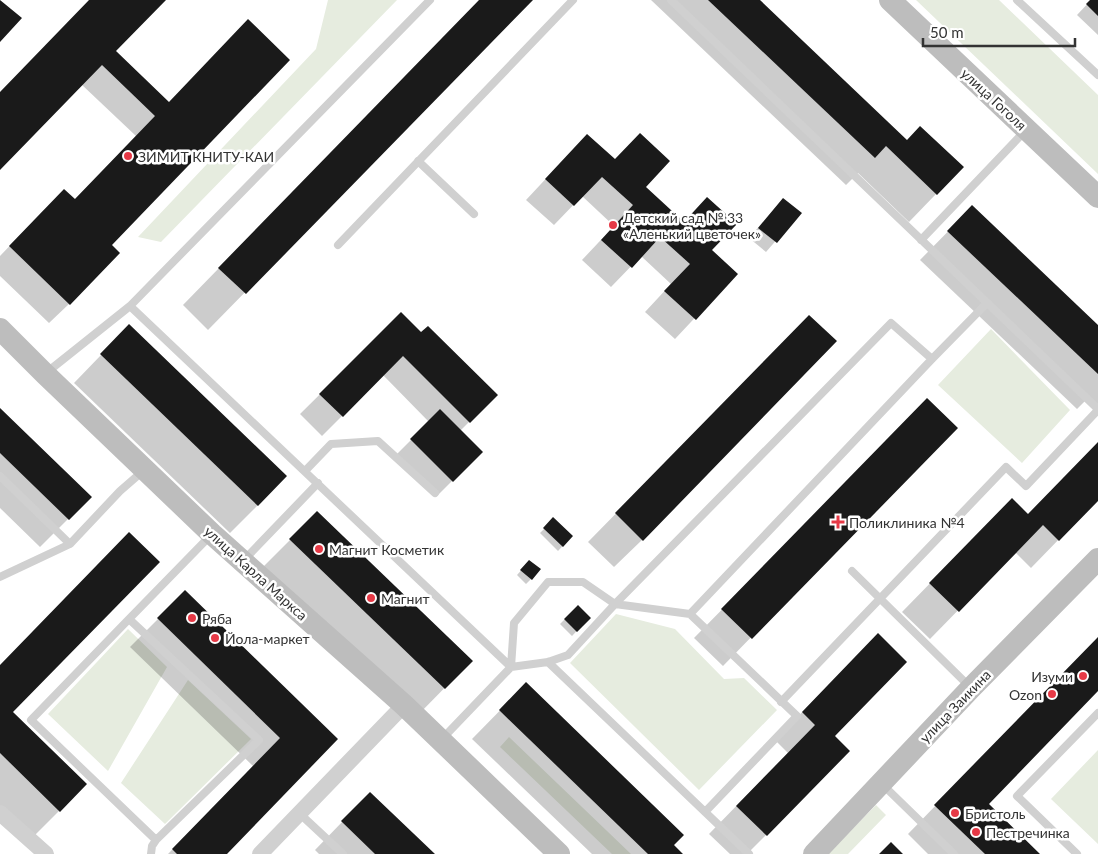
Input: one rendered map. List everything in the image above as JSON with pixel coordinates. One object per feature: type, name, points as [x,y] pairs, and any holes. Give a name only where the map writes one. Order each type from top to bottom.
[{"type":"street","name":"улица Гоголя","points":[[890,0],[1098,197]]},
{"type":"street","name":"улица Карла Маркса","points":[[0,329],[212,534],[404,705],[559,854]]},
{"type":"street","name":"улица Заикина","points":[[814,854],[971,688],[1098,559]]},
{"type":"street","points":[[260,854],[404,705]]},
{"type":"street","points":[[0,814],[46,854]]},
{"type":"lane","points":[[45,374],[130,306],[430,0]]},
{"type":"lane","points":[[338,245],[573,0]]},
{"type":"lane","points":[[671,0],[1098,410],[1026,486],[1006,467],[781,702]]},
{"type":"lane","points":[[1017,0],[1098,75]]},
{"type":"lane","points":[[921,240],[1027,130]]},
{"type":"lane","points":[[418,161],[474,214]]},
{"type":"lane","points":[[690,614],[932,359],[988,303]]},
{"type":"lane","points":[[130,306],[511,667]]},
{"type":"lane","points":[[441,740],[511,667],[548,662],[568,654],[891,323],[932,359]]},
{"type":"lane","points":[[305,470],[331,444],[378,441],[435,493]]},
{"type":"lane","points":[[0,577],[70,544],[144,470]]},
{"type":"lane","points":[[0,476],[70,544]]},
{"type":"lane","points":[[243,562],[318,483]]},
{"type":"lane","points":[[156,840],[31,720],[212,534]]},
{"type":"lane","points":[[852,571],[971,688]]},
{"type":"lane","points":[[511,667],[514,623],[548,582],[583,582],[615,604],[690,614],[796,716],[705,812]]},
{"type":"lane","points":[[129,619],[259,740],[156,840],[152,846],[151,854]]},
{"type":"lane","points":[[548,662],[749,854]]},
{"type":"lane","points":[[1077,854],[1017,796],[1098,713]]},
{"type":"lane","points":[[882,783],[954,854]]},
{"type":"lane","points":[[299,813],[343,854]]},
{"type":"shaded area","points":[[328,0],[397,0],[161,242],[138,237],[316,49]]},
{"type":"shaded area","points":[[916,0],[999,0],[1098,95],[1098,174]]},
{"type":"shaded area","points":[[991,329],[1070,410],[1022,463],[938,385]]},
{"type":"shaded area","points":[[616,614],[675,629],[724,679],[744,678],[777,710],[699,790],[570,663]]},
{"type":"shaded area","points":[[128,629],[167,667],[108,771],[48,714]]},
{"type":"shaded area","points":[[188,680],[251,739],[165,824],[121,783]]},
{"type":"shaded area","points":[[509,737],[631,854],[612,854],[500,747]]},
{"type":"shaded area","points":[[1098,750],[1098,844],[1051,799]]},
{"type":"shaded area","points":[[876,805],[886,815],[848,854],[828,854]]},
{"type":"building","points":[[0,0],[22,18],[0,42]]},
{"type":"building","points":[[89,0],[166,0],[116,51],[169,102],[248,19],[290,60],[112,245],[120,253],[70,305],[9,246],[64,189],[75,199],[155,116],[102,65],[0,170],[0,92]]},
{"type":"building","points":[[479,0],[533,0],[246,294],[218,268]]},
{"type":"building","points":[[708,0],[760,0],[907,140],[920,126],[964,167],[937,195],[886,146],[875,158]]},
{"type":"building","points":[[1090,0],[1098,0],[1098,16],[1086,4]]},
{"type":"building","points":[[640,133],[670,161],[646,187],[684,222],[707,197],[737,224],[712,250],[738,274],[696,320],[664,291],[690,264],[660,237],[632,268],[601,240],[633,205],[602,177],[574,206],[545,179],[587,134],[615,159]]},
{"type":"building","points":[[783,198],[802,213],[777,243],[758,228]]},
{"type":"building","points":[[972,205],[1098,325],[1098,374],[947,231]]},
{"type":"building","points":[[401,312],[421,332],[428,326],[498,395],[470,423],[403,356],[343,417],[319,394]]},
{"type":"building","points":[[809,315],[837,341],[643,541],[615,513]]},
{"type":"building","points":[[129,324],[287,476],[258,506],[100,354]]},
{"type":"building","points":[[927,398],[958,428],[752,639],[721,609]]},
{"type":"building","points":[[0,408],[92,497],[69,520],[0,453]]},
{"type":"building","points":[[440,409],[483,452],[453,482],[410,439]]},
{"type":"building","points":[[1098,442],[1098,501],[1059,541],[1043,525],[959,612],[929,583],[1012,498],[1028,514]]},
{"type":"building","points":[[317,511],[473,661],[445,689],[289,539]]},
{"type":"building","points":[[553,517],[573,536],[563,547],[543,528]]},
{"type":"building","points":[[129,532],[160,562],[13,712],[87,784],[60,812],[0,753],[0,665]]},
{"type":"building","points":[[529,560],[541,569],[532,580],[520,570]]},
{"type":"building","points":[[185,590],[338,739],[227,854],[177,854],[172,849],[280,738],[157,618]]},
{"type":"building","points":[[578,605],[591,618],[577,632],[564,619]]},
{"type":"building","points":[[878,633],[907,662],[835,736],[850,751],[767,836],[736,806],[815,725],[802,712]]},
{"type":"building","points":[[1098,637],[1098,691],[989,804],[1040,854],[985,854],[934,805]]},
{"type":"building","points":[[526,682],[684,835],[674,845],[683,854],[648,854],[499,710]]},
{"type":"building","points":[[370,792],[435,854],[375,854],[341,821]]},
{"type":"building","points":[[891,842],[903,854],[879,854]]},
{"type":"place","name":"ЗИМИТ КНИТУ-КАИ","points":[[128,156]]},
{"type":"place","name":"Детский сад № 33 «Аленький цветочек»","points":[[613,225]]},
{"type":"place","name":"Поликлиника №4","points":[[838,522]]},
{"type":"place","name":"Магнит Косметик","points":[[319,549]]},
{"type":"place","name":"Магнит","points":[[371,598]]},
{"type":"place","name":"Ряба","points":[[192,618]]},
{"type":"place","name":"Йола-маркет","points":[[215,638]]},
{"type":"place","name":"Изуми","points":[[1083,676]]},
{"type":"place","name":"Ozon","points":[[1052,694]]},
{"type":"place","name":"Бристоль","points":[[955,813]]},
{"type":"place","name":"Пестречинка","points":[[976,832]]}]
